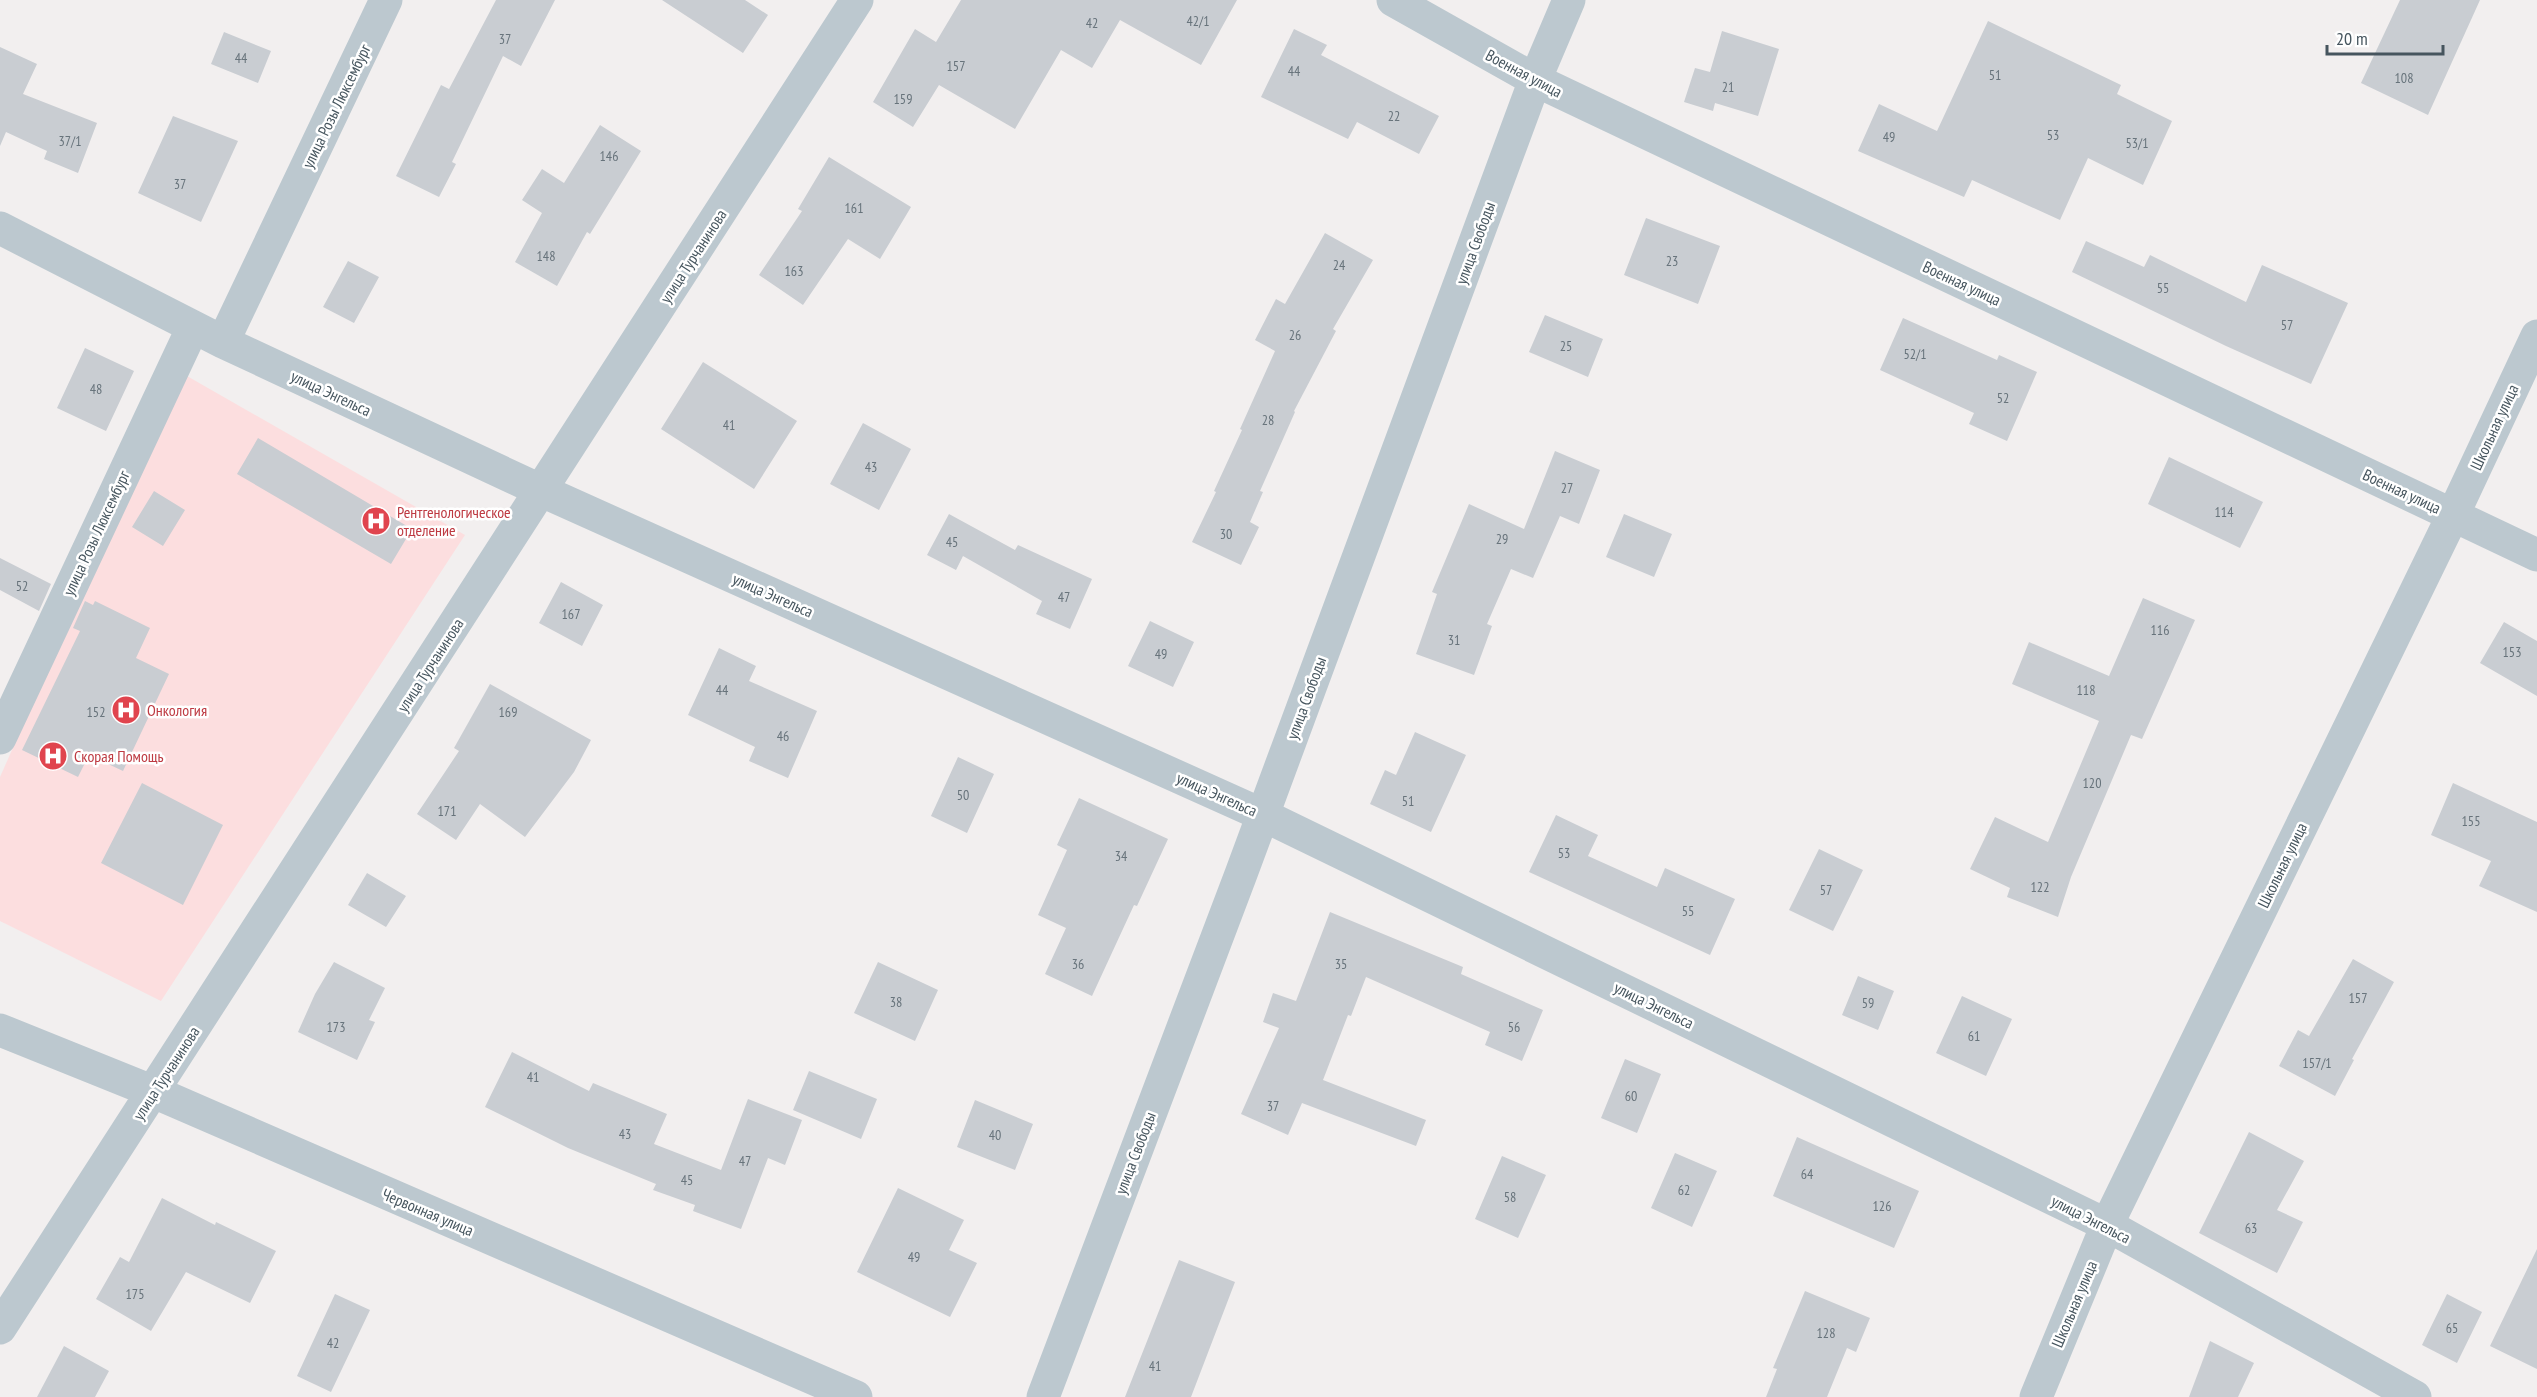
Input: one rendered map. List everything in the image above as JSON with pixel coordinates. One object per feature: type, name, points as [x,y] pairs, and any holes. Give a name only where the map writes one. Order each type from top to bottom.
[{"type":"street","name":"улица Розы Люксембург","points":[[223,342],[387,0]]},
{"type":"street","name":"улица Турчанинова","points":[[0,1328],[857,0]]},
{"type":"street","name":"Военная улица","points":[[1393,0],[1535,80],[2537,555]]},
{"type":"street","name":"улица Свободы","points":[[1043,1397],[1263,815],[1535,80],[1569,0]]},
{"type":"street","name":"улица Энгельса","points":[[0,228],[223,342],[542,491],[1263,815],[2107,1225],[2415,1397]]},
{"type":"street","name":"улица Розы Люксембург","points":[[0,738],[193,327]]},
{"type":"street","name":"Школьная улица","points":[[2036,1397],[2107,1225],[2453,515],[2537,336]]},
{"type":"street","name":"Червонная улица","points":[[0,1030],[154,1092],[856,1397]]},
{"type":"shaded area","points":[[180,372],[465,535],[161,1001],[0,921],[0,777]]},
{"type":"building","points":[[496,0],[555,0],[521,66],[503,56],[452,162],[456,164],[439,197],[396,176],[441,85],[449,89]]},
{"type":"building","points":[[662,0],[745,0],[768,15],[743,53]]},
{"type":"building","points":[[961,0],[1237,0],[1201,65],[1120,20],[1092,68],[1061,50],[1015,129],[939,85],[913,127],[873,102],[915,29],[936,42]]},
{"type":"building","points":[[2400,0],[2480,0],[2428,115],[2361,83]]},
{"type":"building","points":[[1988,21],[2121,85],[2117,94],[2172,121],[2143,185],[2088,158],[2060,220],[1972,180],[1964,197],[1858,151],[1879,104],[1937,131]]},
{"type":"building","points":[[1294,29],[1327,45],[1321,55],[1439,116],[1419,154],[1357,122],[1348,139],[1261,97]]},
{"type":"building","points":[[1722,31],[1779,49],[1758,116],[1715,103],[1713,111],[1684,102],[1695,68],[1710,72]]},
{"type":"building","points":[[224,32],[271,51],[258,83],[211,64]]},
{"type":"building","points":[[0,47],[37,64],[23,94],[97,123],[78,173],[44,159],[47,151],[6,132],[0,146]]},
{"type":"building","points":[[173,116],[238,141],[201,222],[138,193]]},
{"type":"building","points":[[600,125],[641,151],[590,234],[587,232],[557,286],[515,262],[542,213],[522,200],[542,169],[564,183]]},
{"type":"building","points":[[829,157],[911,207],[880,259],[848,239],[803,305],[759,275],[802,211],[798,209]]},
{"type":"building","points":[[1646,218],[1720,246],[1698,304],[1624,275]]},
{"type":"building","points":[[1325,233],[1373,260],[1333,329],[1336,331],[1294,411],[1260,491],[1263,492],[1250,522],[1259,527],[1241,565],[1192,542],[1216,492],[1214,491],[1275,351],[1255,340],[1276,299],[1285,304]]},
{"type":"building","points":[[2086,241],[2144,267],[2150,255],[2246,302],[2262,265],[2348,303],[2311,384],[2072,272]]},
{"type":"building","points":[[348,261],[379,277],[354,323],[323,307]]},
{"type":"building","points":[[1545,315],[1603,339],[1588,377],[1529,352]]},
{"type":"building","points":[[1903,318],[1997,360],[1999,355],[2037,372],[2007,441],[1969,424],[1974,413],[1880,370]]},
{"type":"building","points":[[85,348],[134,371],[106,431],[57,408]]},
{"type":"building","points":[[703,362],[797,421],[754,489],[661,429]]},
{"type":"building","points":[[863,423],[911,449],[879,510],[830,484]]},
{"type":"building","points":[[258,438],[412,529],[391,564],[237,474]]},
{"type":"building","points":[[1555,451],[1600,470],[1579,524],[1560,516],[1533,578],[1511,569],[1487,624],[1492,626],[1474,675],[1416,654],[1437,594],[1432,592],[1469,504],[1524,529]]},
{"type":"building","points":[[2169,457],[2263,502],[2240,548],[2148,504]]},
{"type":"building","points":[[154,491],[185,510],[163,546],[132,527]]},
{"type":"building","points":[[949,514],[1015,550],[1018,545],[1092,579],[1070,629],[1036,614],[1042,601],[963,556],[956,570],[927,555]]},
{"type":"building","points":[[1624,514],[1672,534],[1654,577],[1606,557]]},
{"type":"building","points":[[0,558],[51,584],[39,611],[0,590]]},
{"type":"building","points":[[561,582],[603,605],[582,646],[539,623]]},
{"type":"building","points":[[2143,598],[2195,620],[2142,739],[2131,735],[2071,877],[2058,917],[2007,897],[2010,888],[1970,869],[1995,817],[2048,842],[2099,721],[2012,684],[2029,642],[2109,676]]},
{"type":"building","points":[[85,601],[93,605],[95,601],[150,628],[136,658],[169,674],[123,771],[89,755],[78,777],[22,750],[80,631],[73,628]]},
{"type":"building","points":[[1150,621],[1194,642],[1173,687],[1128,666]]},
{"type":"building","points":[[2504,622],[2537,641],[2537,696],[2480,663]]},
{"type":"building","points":[[719,648],[756,666],[749,681],[817,711],[788,778],[749,761],[755,747],[688,715]]},
{"type":"building","points":[[490,684],[591,740],[574,772],[525,837],[480,804],[456,840],[417,814],[459,751],[454,748]]},
{"type":"building","points":[[1415,732],[1466,755],[1431,832],[1370,804],[1385,770],[1396,775]]},
{"type":"building","points":[[958,757],[994,774],[967,833],[931,816]]},
{"type":"building","points":[[142,783],[223,825],[183,905],[101,863]]},
{"type":"building","points":[[2453,783],[2537,822],[2537,912],[2479,886],[2491,861],[2431,835]]},
{"type":"building","points":[[1079,798],[1168,839],[1137,906],[1134,905],[1092,996],[1045,974],[1066,928],[1038,915],[1067,850],[1057,845]]},
{"type":"building","points":[[1556,815],[1598,835],[1588,856],[1657,887],[1665,868],[1735,899],[1710,955],[1529,872]]},
{"type":"building","points":[[1819,849],[1863,870],[1833,931],[1789,910]]},
{"type":"building","points":[[367,873],[406,896],[386,927],[348,905]]},
{"type":"building","points":[[1330,912],[1463,967],[1461,974],[1543,1010],[1522,1061],[1485,1045],[1490,1032],[1366,977],[1351,1016],[1348,1015],[1323,1080],[1426,1120],[1416,1146],[1302,1103],[1288,1135],[1241,1114],[1279,1028],[1263,1022],[1273,993],[1296,1001]]},
{"type":"building","points":[[2353,959],[2394,982],[2352,1059],[2354,1060],[2335,1096],[2279,1066],[2298,1030],[2309,1036]]},
{"type":"building","points":[[334,962],[385,988],[369,1020],[375,1022],[357,1060],[298,1032],[315,994]]},
{"type":"building","points":[[878,962],[938,990],[915,1041],[854,1013]]},
{"type":"building","points":[[1858,976],[1894,991],[1878,1030],[1842,1015]]},
{"type":"building","points":[[1962,996],[2012,1019],[1986,1076],[1936,1053]]},
{"type":"building","points":[[512,1052],[589,1091],[593,1083],[667,1114],[654,1144],[721,1170],[748,1099],[802,1120],[785,1165],[768,1158],[741,1229],[693,1211],[695,1205],[653,1190],[656,1184],[568,1148],[485,1107]]},
{"type":"building","points":[[1625,1059],[1661,1074],[1637,1133],[1601,1118]]},
{"type":"building","points":[[809,1071],[877,1099],[861,1139],[793,1110]]},
{"type":"building","points":[[975,1100],[1033,1124],[1015,1170],[957,1147]]},
{"type":"building","points":[[2249,1132],[2304,1161],[2277,1210],[2303,1222],[2277,1273],[2199,1233]]},
{"type":"building","points":[[1797,1137],[1919,1191],[1894,1248],[1773,1196]]},
{"type":"building","points":[[1675,1153],[1717,1171],[1692,1227],[1651,1208]]},
{"type":"building","points":[[1502,1156],[1546,1175],[1518,1238],[1475,1219]]},
{"type":"building","points":[[898,1188],[964,1220],[949,1250],[977,1263],[950,1317],[857,1272]]},
{"type":"building","points":[[162,1198],[215,1225],[216,1222],[276,1251],[250,1303],[186,1272],[151,1331],[96,1299],[120,1257],[129,1262]]},
{"type":"building","points":[[2537,1249],[2537,1369],[2490,1346]]},
{"type":"building","points":[[1179,1260],[1235,1282],[1191,1397],[1125,1397]]},
{"type":"building","points":[[1805,1291],[1870,1318],[1856,1352],[1847,1348],[1827,1397],[1766,1397],[1777,1369],[1773,1368]]},
{"type":"building","points":[[335,1294],[370,1310],[331,1392],[297,1376]]},
{"type":"building","points":[[2447,1294],[2482,1312],[2457,1363],[2422,1345]]},
{"type":"building","points":[[2210,1341],[2254,1363],[2238,1397],[2189,1397]]},
{"type":"building","points":[[64,1346],[109,1371],[95,1397],[37,1397]]},
{"type":"place","name":"Рентгенологическое отделение","points":[[376,521]]},
{"type":"place","name":"Онкология","points":[[126,710]]},
{"type":"place","name":"Скорая Помощь","points":[[53,756]]}]
